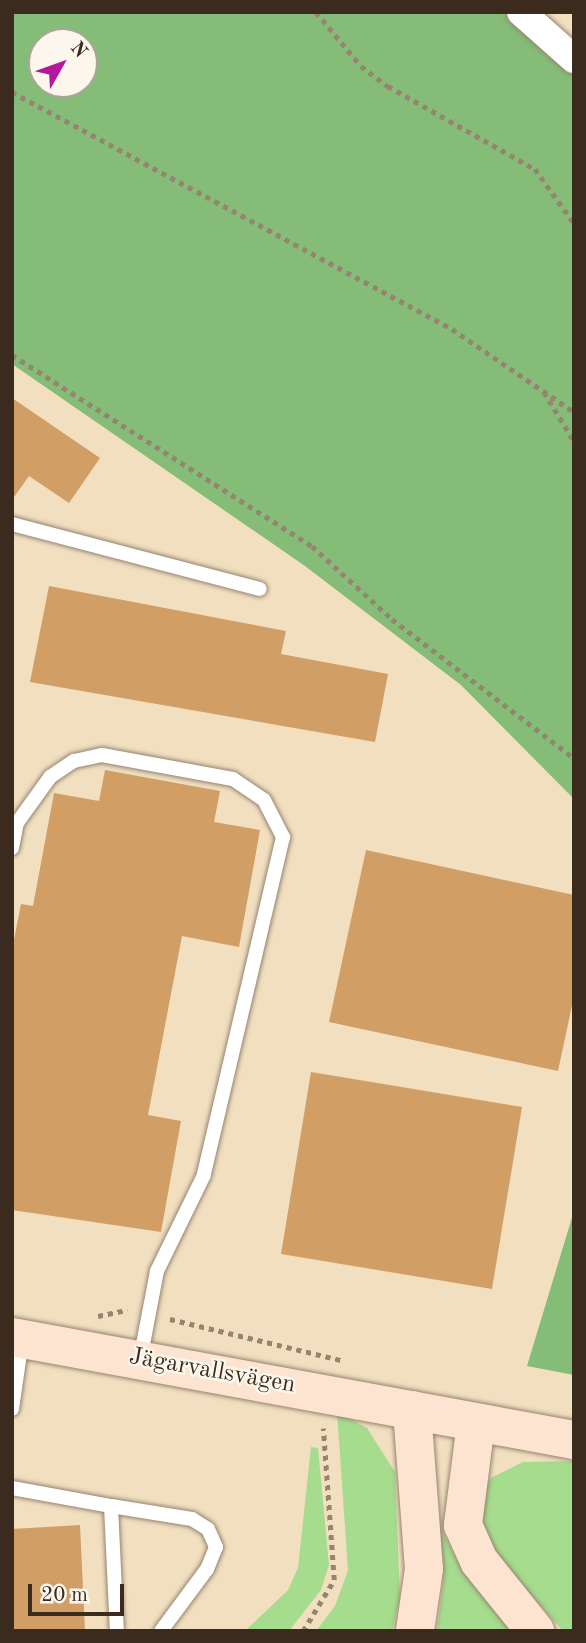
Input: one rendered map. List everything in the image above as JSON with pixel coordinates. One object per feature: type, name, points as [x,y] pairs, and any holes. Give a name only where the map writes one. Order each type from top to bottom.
[{"type":"street","points":[[521,12],[574,59]]},
{"type":"street","name":"Jägarvallsvägen","points":[[17,1337],[326,1392],[574,1440]]},
{"type":"street","points":[[412,1410],[424,1569],[415,1631]]},
{"type":"street","points":[[476,1423],[463,1525],[479,1560],[535,1631]]},
{"type":"lane","points":[[12,524],[260,589]]},
{"type":"lane","points":[[12,848],[17,823],[50,777],[74,761],[102,755],[233,779],[264,800],[283,837],[204,1175],[157,1271],[140,1360]]},
{"type":"lane","points":[[12,1409],[17,1337]]},
{"type":"lane","points":[[12,1489],[192,1519],[208,1529],[216,1547],[208,1569],[161,1631]]},
{"type":"lane","points":[[111,1506],[117,1631]]},
{"type":"path","points":[[316,12],[361,66],[388,86],[535,169],[574,223]]},
{"type":"path","points":[[12,92],[452,329],[574,412]]},
{"type":"path","points":[[12,355],[312,546],[392,620],[574,758]]},
{"type":"path","points":[[542,388],[574,441]]},
{"type":"path","points":[[303,1631],[324,1606],[334,1580],[326,1392],[332,1355]]},
{"type":"green space","points":[[12,12],[505,12],[574,74],[574,799],[461,685],[305,566],[12,364]]},
{"type":"green space","points":[[574,1211],[574,1375],[527,1366]]},
{"type":"green space","points":[[337,1412],[367,1428],[395,1472],[400,1598],[392,1631],[316,1631],[335,1606],[348,1570]]},
{"type":"green space","points":[[311,1447],[318,1448],[329,1565],[321,1590],[289,1631],[245,1631],[288,1590],[298,1568]]},
{"type":"green space","points":[[574,1461],[574,1631],[563,1631],[489,1547],[481,1526],[483,1492],[491,1478],[523,1462]]},
{"type":"green space","points":[[439,1526],[463,1571],[515,1631],[437,1631],[443,1583]]},
{"type":"building","points":[[12,398],[100,458],[69,503],[29,476],[12,500]]},
{"type":"building","points":[[49,586],[286,631],[281,654],[388,674],[375,742],[30,682]]},
{"type":"building","points":[[105,770],[220,791],[214,822],[260,830],[239,947],[182,936],[148,1115],[181,1121],[161,1232],[12,1210],[12,950],[21,904],[33,906],[54,793],[99,801]]},
{"type":"building","points":[[366,850],[574,895],[574,996],[558,1071],[329,1022]]},
{"type":"building","points":[[311,1072],[522,1107],[492,1289],[281,1254]]},
{"type":"building","points":[[80,1525],[85,1631],[12,1631],[12,1529]]}]
